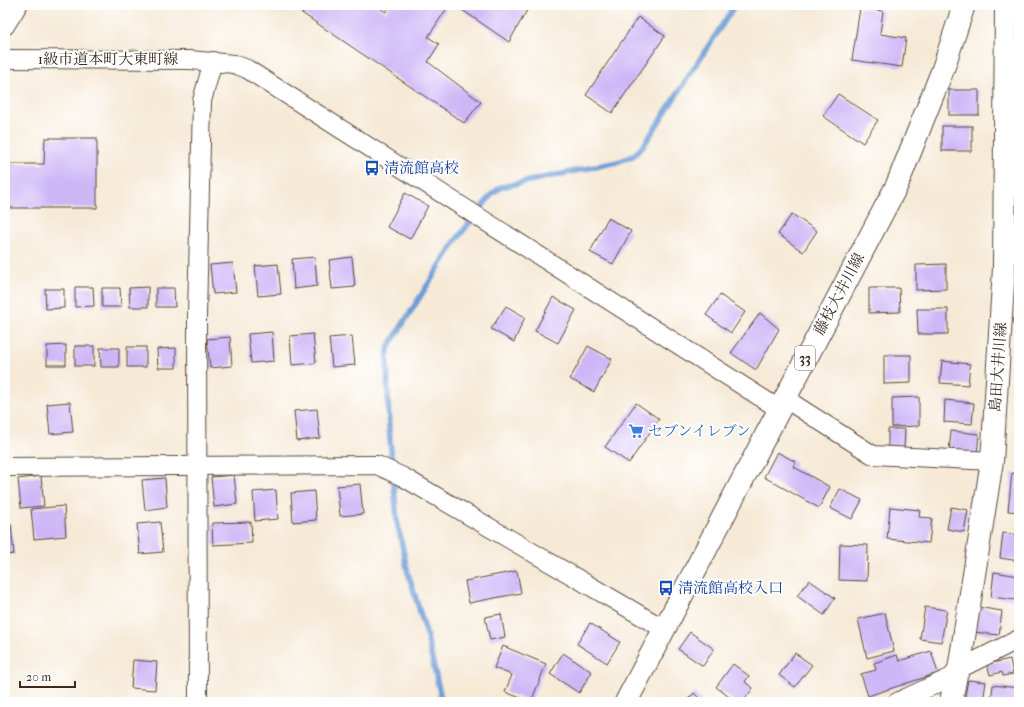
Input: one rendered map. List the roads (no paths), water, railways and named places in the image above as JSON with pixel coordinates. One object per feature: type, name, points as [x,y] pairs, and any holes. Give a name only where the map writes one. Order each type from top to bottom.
[{"type":"main road","name":"藤枝大井川線","points":[[626,702],[896,185],[943,69],[964,5]]},
{"type":"main road","name":"島田大井川線","points":[[951,702],[992,461],[1012,267],[1006,5]]},
{"type":"street","points":[[5,26],[18,5]]},
{"type":"street","name":"1級市道本町大東町線","points":[[5,59],[212,61],[234,64],[247,69],[478,216],[782,403],[873,455],[992,461]]},
{"type":"street","points":[[198,702],[197,316],[202,101],[212,61]]},
{"type":"street","points":[[5,468],[198,465],[377,465],[403,477],[664,629]]},
{"type":"street","points":[[897,702],[1018,640]]},
{"type":"waterway","points":[[442,702],[425,628],[408,573],[397,521],[389,428],[387,357],[389,346],[456,240],[492,194],[501,187],[617,162],[633,156],[644,145],[735,5]]},
{"type":"place","name":"清流館高校","points":[[372,168]]},
{"type":"place","name":"セブンイレブン","points":[[636,431]]},
{"type":"place","name":"清流館高校入口","points":[[666,588]]}]
